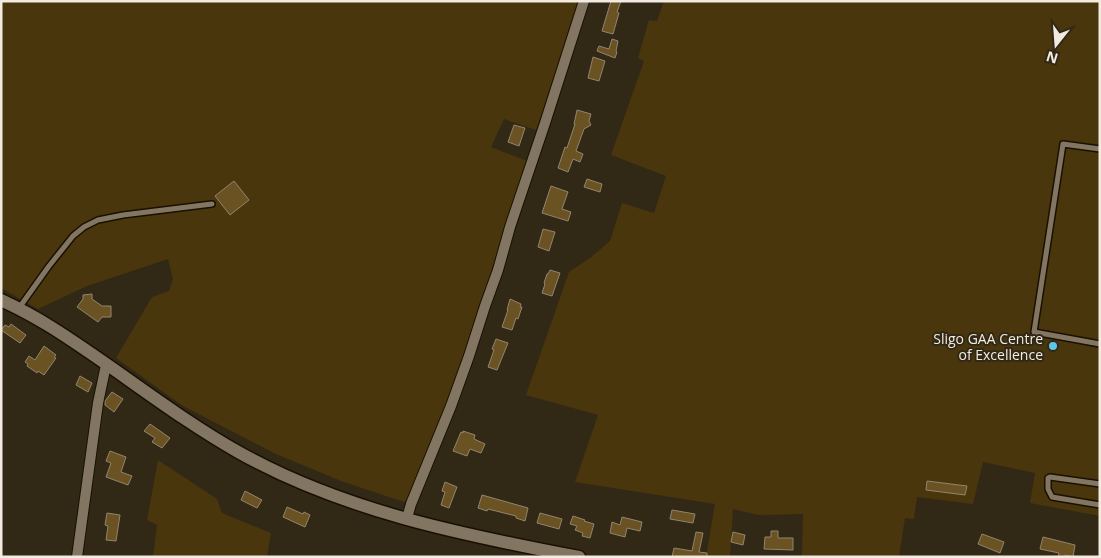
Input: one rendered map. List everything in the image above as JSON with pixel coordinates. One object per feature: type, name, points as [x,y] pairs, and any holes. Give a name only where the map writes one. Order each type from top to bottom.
[{"type":"main road","points":[[1,300],[50,326],[207,434],[273,470],[324,493],[407,518],[579,557]]},
{"type":"street","points":[[407,518],[469,356],[584,1]]},
{"type":"street","points":[[77,557],[98,403],[106,365]]},
{"type":"lane","points":[[1100,149],[1063,144],[1034,332],[1100,344]]},
{"type":"lane","points":[[19,309],[48,266],[73,236],[84,227],[98,220],[123,215],[212,204]]},
{"type":"lane","points":[[1100,484],[1048,478],[1048,489],[1052,496],[1100,505]]},
{"type":"shaded area","points":[[1,1],[579,1],[555,79],[536,130],[504,119],[491,147],[527,161],[448,404],[408,499],[404,502],[341,481],[276,454],[183,406],[116,358],[152,297],[169,291],[173,279],[168,259],[87,286],[38,309],[1,288]]},
{"type":"shaded area","points":[[664,1],[1100,1],[1100,516],[1030,503],[1035,473],[983,462],[973,504],[917,497],[914,519],[905,518],[899,557],[802,557],[803,514],[758,515],[733,509],[730,557],[706,557],[715,504],[575,482],[598,415],[526,395],[569,272],[610,241],[622,203],[654,213],[666,176],[611,155],[644,61],[638,58],[649,20],[657,21]]},
{"type":"shaded area","points":[[158,460],[217,499],[222,513],[271,533],[267,557],[153,557],[157,525],[147,520]]},
{"type":"building","points":[[611,1],[621,1],[613,34],[602,31]]},
{"type":"building","points":[[612,39],[618,41],[615,58],[597,51],[599,46],[609,49]]},
{"type":"building","points":[[593,57],[605,61],[599,81],[588,78]]},
{"type":"building","points":[[577,110],[591,114],[589,121],[591,125],[584,129],[576,151],[583,154],[580,162],[573,159],[568,172],[558,168],[575,124]]},
{"type":"building","points":[[514,125],[525,128],[519,146],[508,142]]},
{"type":"building","points":[[587,179],[602,184],[600,192],[584,187]]},
{"type":"building","points":[[234,181],[249,200],[230,215],[215,196]]},
{"type":"building","points":[[551,186],[568,192],[562,209],[571,212],[568,221],[542,213]]},
{"type":"building","points":[[543,229],[555,232],[549,251],[538,247]]},
{"type":"building","points":[[550,270],[560,273],[552,296],[542,293],[547,274]]},
{"type":"building","points":[[92,294],[92,299],[102,306],[111,306],[111,317],[102,317],[98,322],[77,307],[83,299],[83,295]]},
{"type":"building","points":[[510,299],[521,304],[520,307],[522,307],[512,330],[502,327]]},
{"type":"building","points":[[11,324],[26,335],[20,343],[1,330],[5,325],[9,327]]},
{"type":"building","points":[[496,339],[508,343],[497,370],[488,367]]},
{"type":"building","points":[[44,346],[56,355],[54,357],[56,358],[44,375],[38,371],[37,373],[27,366],[28,364],[25,362],[29,356],[35,360]]},
{"type":"building","points":[[80,376],[92,383],[88,392],[76,385]]},
{"type":"building","points":[[112,392],[123,399],[114,412],[105,405],[105,401]]},
{"type":"building","points":[[150,424],[170,438],[162,448],[152,442],[155,438],[144,431]]},
{"type":"building","points":[[463,431],[475,435],[474,439],[485,444],[481,453],[470,449],[467,456],[453,451]]},
{"type":"building","points":[[110,451],[126,457],[121,472],[132,476],[128,485],[106,477],[111,463],[106,461]]},
{"type":"building","points":[[927,481],[967,486],[965,495],[926,490]]},
{"type":"building","points":[[445,482],[457,487],[449,508],[441,505],[445,492],[442,491]]},
{"type":"building","points":[[245,491],[262,500],[257,508],[241,500]]},
{"type":"building","points":[[482,495],[528,508],[525,521],[516,518],[516,516],[478,508]]},
{"type":"building","points":[[287,507],[310,515],[305,527],[283,517]]},
{"type":"building","points":[[672,510],[695,514],[693,523],[670,519]]},
{"type":"building","points":[[107,513],[120,515],[116,541],[106,540],[108,526],[105,525]]},
{"type":"building","points":[[540,513],[562,519],[559,529],[537,523]]},
{"type":"building","points":[[573,516],[594,524],[590,538],[582,536],[583,533],[575,530],[577,526],[570,524]]},
{"type":"building","points":[[622,517],[642,522],[640,531],[627,528],[625,537],[610,533],[612,522],[620,525]]},
{"type":"building","points":[[771,531],[778,531],[778,538],[793,538],[793,550],[764,549],[765,537],[771,537]]},
{"type":"building","points":[[696,532],[703,533],[699,552],[707,553],[707,557],[672,557],[674,548],[692,551]]},
{"type":"building","points":[[733,532],[745,535],[743,545],[731,542]]},
{"type":"building","points":[[982,534],[1004,542],[1000,553],[978,544]]},
{"type":"building","points":[[1043,537],[1075,545],[1073,557],[1065,555],[1065,557],[1058,557],[1059,553],[1040,549]]},
{"type":"place","name":"Sligo GAA Centre of Excellence","points":[[1053,346]]}]
